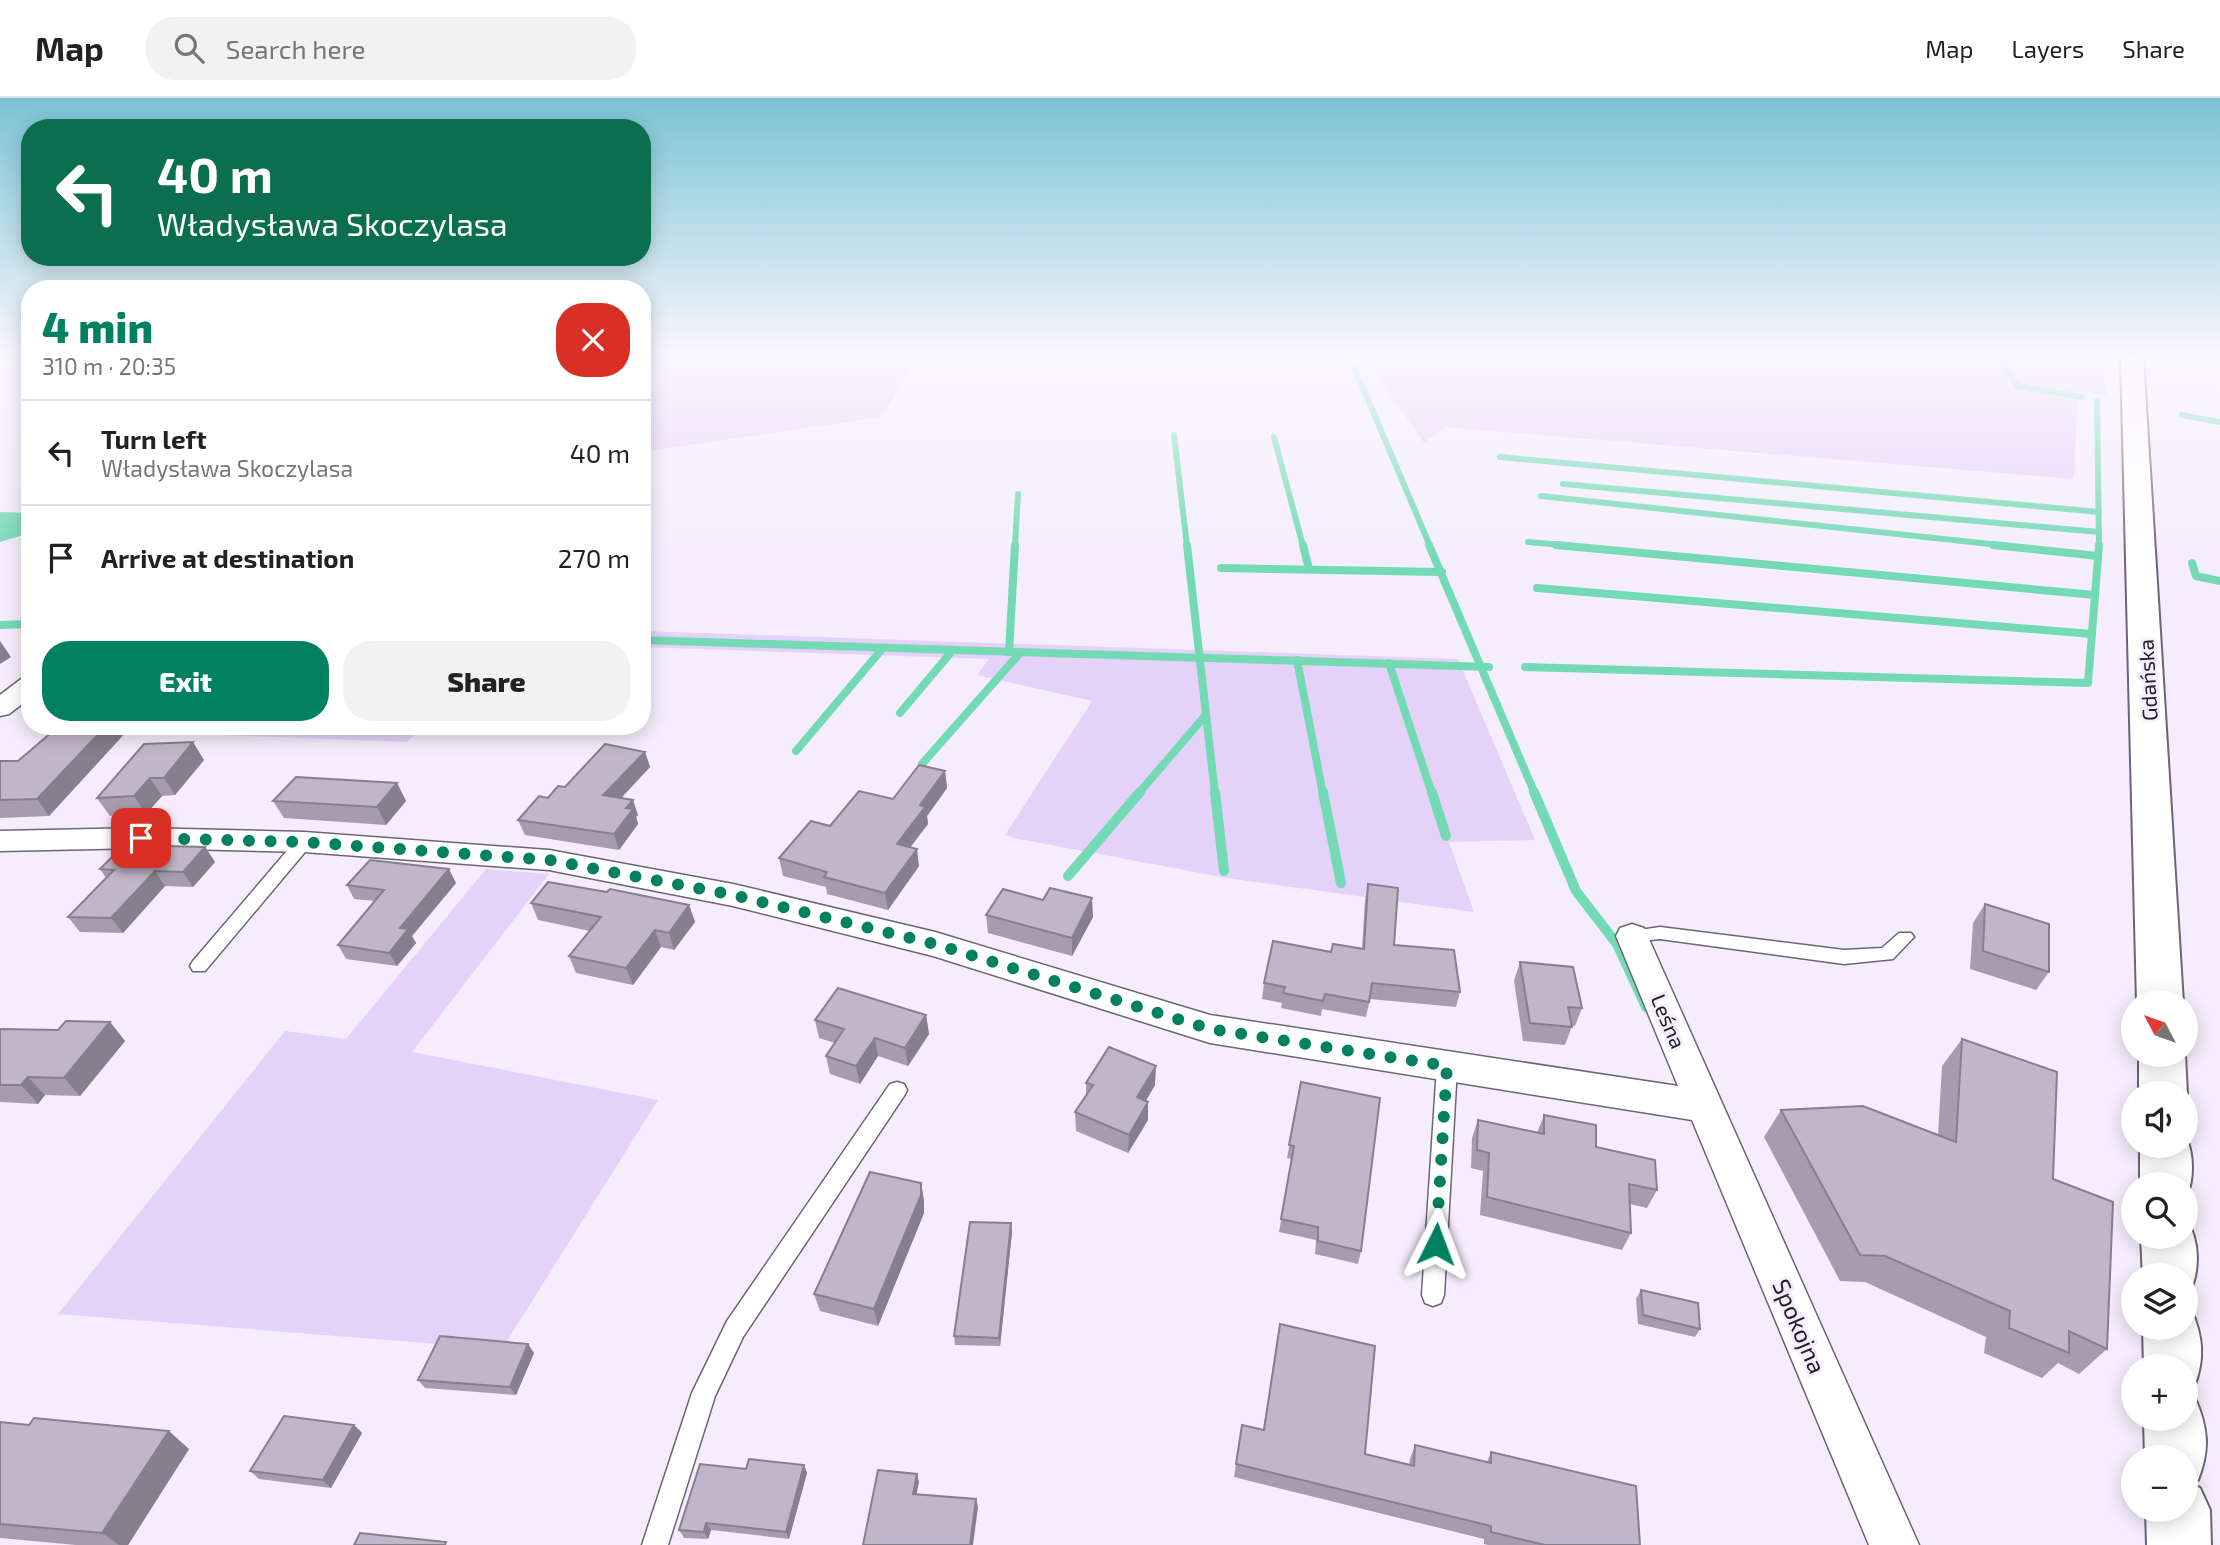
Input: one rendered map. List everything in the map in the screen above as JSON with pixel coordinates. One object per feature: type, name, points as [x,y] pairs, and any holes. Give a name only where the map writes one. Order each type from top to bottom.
[{"type":"main road","name":"Gdańska","points":[[2135,425],[2159,990]]},
{"type":"main road","points":[[2178,1522],[2179,1545]]},
{"type":"street","points":[[0,708],[21,692]]},
{"type":"street","points":[[0,841],[141,838],[304,842],[549,860],[733,895],[935,944],[1210,1029],[1705,1107]]},
{"type":"street","name":"Leśna","points":[[1632,936],[1705,1107]]},
{"type":"street","name":"Spokojna","points":[[1705,1107],[1894,1545]]},
{"type":"lane","points":[[199,966],[304,842]]},
{"type":"lane","points":[[1632,936],[1660,933],[1844,957],[1887,954],[1905,937]]},
{"type":"lane","points":[[1433,1295],[1447,1066]]},
{"type":"lane","points":[[654,1545],[704,1393],[735,1329],[897,1090]]},
{"type":"shaded area","points":[[651,425],[830,425],[651,451]]},
{"type":"shaded area","points":[[1411,425],[2076,425],[2074,479],[1445,427],[1424,443]]},
{"type":"shaded area","points":[[0,512],[21,513],[21,536],[0,542]]},
{"type":"shaded area","points":[[651,631],[1458,659],[1535,840],[1449,842],[1474,912],[1227,878],[1014,838],[1005,835],[1092,701],[977,675],[989,659],[651,647]]},
{"type":"shaded area","points":[[222,735],[415,735],[407,742]]},
{"type":"shaded area","points":[[486,869],[549,874],[412,1052],[658,1100],[502,1349],[58,1314],[285,1031],[346,1039]]},
{"type":"building","points":[[48,735],[97,735],[37,799],[0,800],[0,761],[18,761]]},
{"type":"building","points":[[193,742],[164,778],[150,778],[134,796],[97,798],[144,744]]},
{"type":"building","points":[[605,744],[645,752],[603,795],[633,800],[626,808],[633,809],[614,834],[518,820],[539,796],[548,798],[558,786],[565,787]]},
{"type":"building","points":[[919,765],[945,771],[920,805],[925,807],[897,844],[917,849],[885,893],[824,877],[827,872],[779,858],[811,821],[830,826],[859,791],[893,799]]},
{"type":"building","points":[[296,777],[397,783],[377,807],[273,801]]},
{"type":"building","points":[[124,845],[205,847],[183,872],[155,871],[111,918],[68,917],[114,870],[100,869]]},
{"type":"building","points":[[370,860],[449,869],[400,928],[408,929],[389,953],[338,945],[384,890],[347,885]]},
{"type":"building","points":[[548,882],[607,892],[610,889],[689,905],[669,933],[655,930],[626,968],[569,956],[601,917],[531,903]]},
{"type":"building","points":[[1368,884],[1398,888],[1394,945],[1454,950],[1460,992],[1372,983],[1369,1002],[1325,994],[1323,1001],[1283,993],[1285,987],[1264,983],[1273,941],[1331,952],[1333,944],[1364,949]]},
{"type":"building","points":[[1050,888],[1092,898],[1072,938],[986,915],[1003,889],[1043,900]]},
{"type":"building","points":[[1985,904],[2049,924],[2049,972],[1983,951]]},
{"type":"building","points":[[1520,962],[1573,967],[1582,1008],[1568,1007],[1572,1027],[1530,1023]]},
{"type":"building","points":[[838,988],[926,1015],[905,1048],[875,1038],[856,1066],[826,1056],[844,1029],[815,1020]]},
{"type":"building","points":[[66,1021],[110,1022],[64,1078],[28,1077],[21,1085],[0,1085],[0,1029],[58,1030]]},
{"type":"building","points":[[1962,1039],[2057,1072],[2053,1179],[2113,1202],[2107,1349],[2069,1331],[2069,1353],[2009,1328],[2010,1311],[1885,1256],[1860,1255],[1781,1110],[1863,1106],[1956,1142]]},
{"type":"building","points":[[1109,1047],[1156,1066],[1137,1097],[1148,1102],[1129,1135],[1075,1112],[1093,1085],[1086,1083]]},
{"type":"building","points":[[1301,1082],[1380,1098],[1361,1251],[1318,1241],[1318,1227],[1281,1219],[1294,1146],[1289,1145]]},
{"type":"building","points":[[1544,1115],[1596,1125],[1596,1147],[1655,1160],[1657,1190],[1629,1184],[1631,1233],[1487,1197],[1489,1153],[1477,1150],[1478,1120],[1544,1134]]},
{"type":"building","points":[[870,1172],[921,1183],[921,1195],[874,1309],[814,1294]]},
{"type":"building","points":[[970,1222],[1011,1223],[999,1338],[954,1336]]},
{"type":"building","points":[[1641,1290],[1698,1303],[1700,1329],[1643,1315]]},
{"type":"building","points":[[1280,1324],[1375,1346],[1365,1454],[1414,1466],[1415,1445],[1491,1463],[1491,1452],[1636,1486],[1640,1545],[1545,1545],[1491,1532],[1491,1526],[1236,1464],[1242,1425],[1264,1430]]},
{"type":"building","points":[[440,1336],[528,1344],[510,1387],[418,1380]]},
{"type":"building","points":[[284,1416],[354,1425],[323,1480],[250,1471]]},
{"type":"building","points":[[34,1418],[169,1431],[102,1533],[0,1524],[0,1422],[29,1425]]},
{"type":"building","points":[[749,1459],[804,1465],[786,1532],[706,1523],[704,1532],[679,1530],[700,1464],[746,1469]]},
{"type":"building","points":[[878,1470],[917,1474],[913,1494],[976,1499],[970,1545],[863,1545]]},
{"type":"building","points":[[360,1533],[446,1542],[445,1545],[354,1545]]},
{"type":"waterway","points":[[1379,425],[1430,546]]},
{"type":"waterway","points":[[2097,425],[2099,512]]},
{"type":"waterway","points":[[1174,435],[1187,546]]},
{"type":"waterway","points":[[1274,437],[1303,546]]},
{"type":"waterway","points":[[1500,457],[2099,512]]},
{"type":"waterway","points":[[1563,484],[2099,532]]},
{"type":"waterway","points":[[1015,546],[1018,494]]},
{"type":"waterway","points":[[1541,496],[2009,546]]},
{"type":"waterway","points":[[2099,512],[2099,532]]},
{"type":"waterway","points":[[2099,532],[2099,545]]},
{"type":"waterway","points":[[1528,542],[1575,546]]},
{"type":"waterway","points":[[1009,652],[1015,545]]},
{"type":"waterway","points":[[1187,545],[1200,658]]},
{"type":"waterway","points":[[1303,545],[1309,569]]},
{"type":"waterway","points":[[1429,545],[1440,572]]},
{"type":"waterway","points":[[1556,545],[2095,595]]},
{"type":"waterway","points":[[1993,545],[2098,556]]},
{"type":"waterway","points":[[2092,634],[2099,545]]},
{"type":"waterway","points":[[2192,563],[2196,576],[2220,581]]},
{"type":"waterway","points":[[1221,568],[1440,572]]},
{"type":"waterway","points":[[1440,572],[1481,667]]},
{"type":"waterway","points":[[1537,588],[2092,634]]},
{"type":"waterway","points":[[0,625],[21,624]]},
{"type":"waterway","points":[[1525,667],[2088,683],[2092,634]]},
{"type":"waterway","points":[[651,640],[1009,652]]},
{"type":"waterway","points":[[796,751],[883,648]]},
{"type":"waterway","points":[[900,713],[953,650]]},
{"type":"waterway","points":[[1009,652],[1200,658]]},
{"type":"waterway","points":[[922,764],[1020,653]]},
{"type":"waterway","points":[[1200,658],[1297,661]]},
{"type":"waterway","points":[[1200,658],[1215,794]]},
{"type":"waterway","points":[[1297,661],[1389,664]]},
{"type":"waterway","points":[[1297,661],[1323,794]]},
{"type":"waterway","points":[[1389,664],[1481,667]]},
{"type":"waterway","points":[[1389,664],[1432,794]]},
{"type":"waterway","points":[[1481,667],[1489,667]]},
{"type":"waterway","points":[[1481,667],[1535,794]]},
{"type":"waterway","points":[[1138,794],[1204,717]]},
{"type":"waterway","points":[[1068,876],[1140,792]]},
{"type":"waterway","points":[[1215,792],[1224,871]]},
{"type":"waterway","points":[[1323,792],[1341,883]]},
{"type":"waterway","points":[[1432,792],[1446,836]]},
{"type":"waterway","points":[[1534,792],[1576,891],[1617,944],[1646,1007]]},
{"type":"route","points":[[141,838],[304,842],[549,860],[733,895],[935,944],[1210,1029],[1447,1066],[1436,1244]]}]
